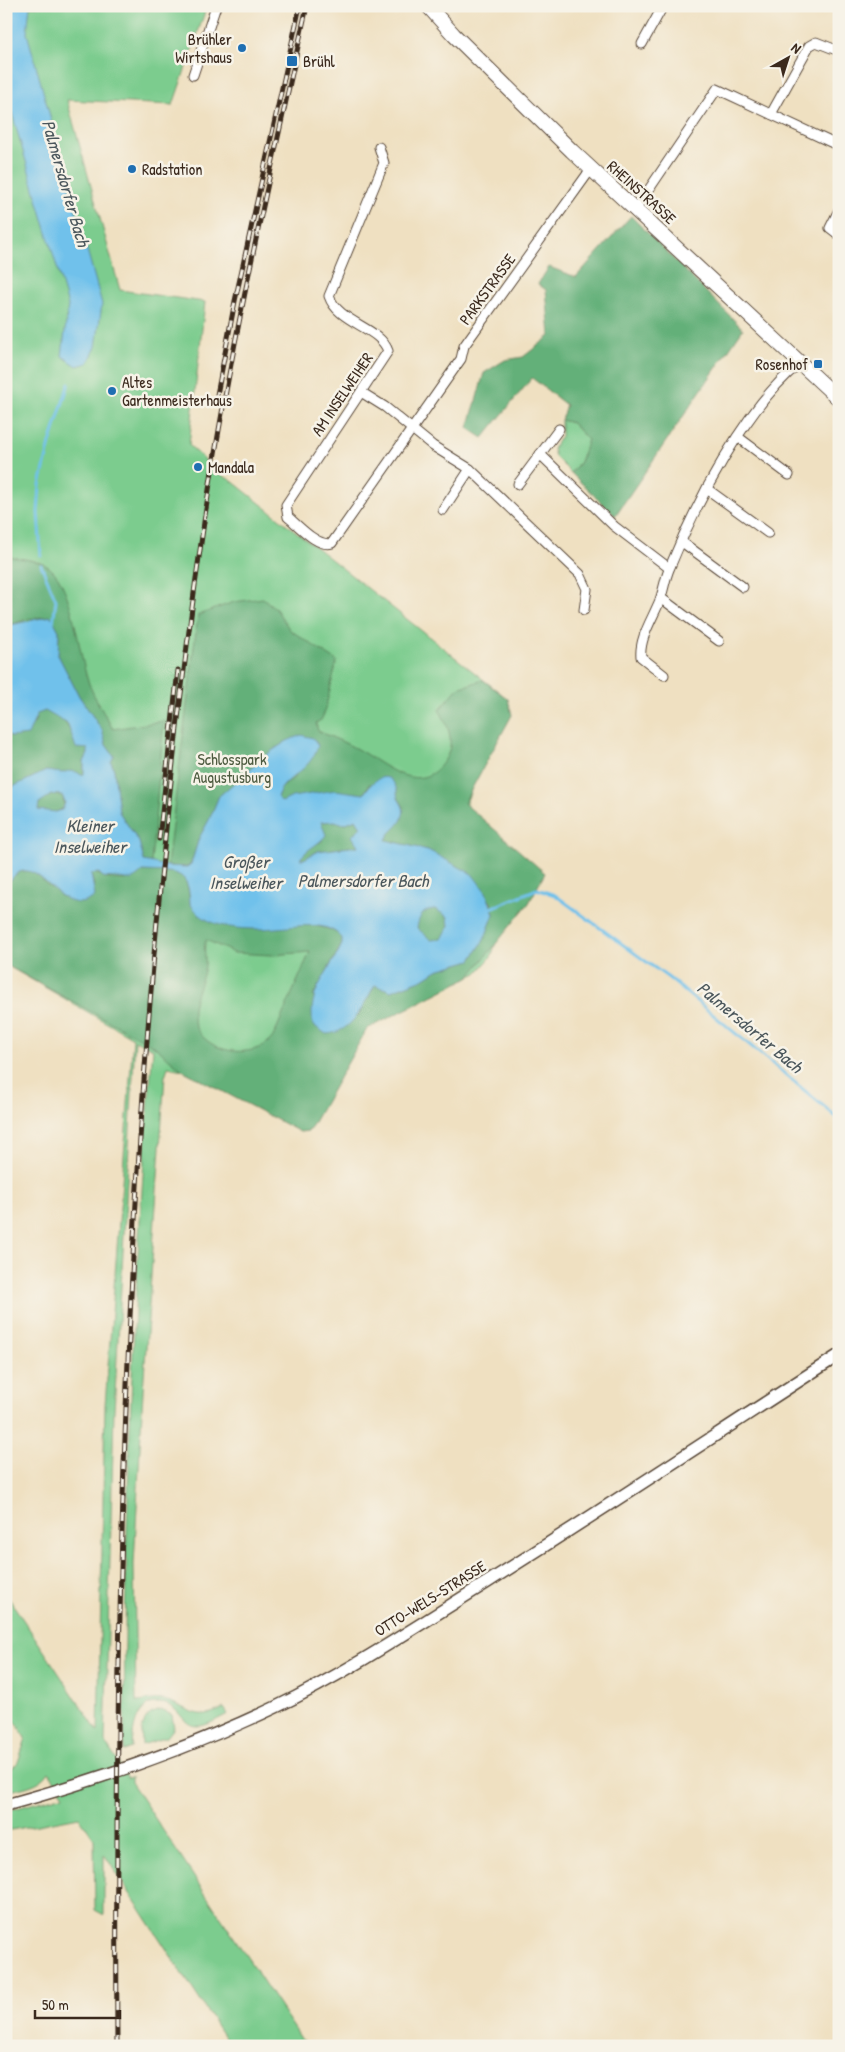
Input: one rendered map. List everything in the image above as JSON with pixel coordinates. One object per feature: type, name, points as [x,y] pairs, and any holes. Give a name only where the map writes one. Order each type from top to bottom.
[{"type":"main road","name":"RHEINSTRASSE","points":[[428,6],[461,42],[591,169],[839,398]]},
{"type":"street","points":[[193,75],[216,6]]},
{"type":"street","points":[[642,44],[663,6]]},
{"type":"street","points":[[771,114],[809,46],[816,42],[839,51]]},
{"type":"street","points":[[635,210],[717,89],[839,146]]},
{"type":"street","name":"AM INSELWEIHER","points":[[302,528],[288,517],[286,505],[388,351],[386,346],[338,311],[331,303],[329,296],[384,163],[379,147]]},
{"type":"street","name":"PARKSTRASSE","points":[[302,528],[320,542],[327,545],[332,543],[461,359],[464,346],[591,169]]},
{"type":"street","points":[[839,210],[830,228],[839,236]]},
{"type":"street","points":[[664,675],[641,657],[640,647],[660,598],[669,568],[707,489],[738,437],[766,398],[800,363]]},
{"type":"street","points":[[361,392],[385,407],[432,446],[470,469],[580,574],[587,589],[584,610]]},
{"type":"street","points":[[518,484],[558,429]]},
{"type":"street","points":[[738,437],[789,475]]},
{"type":"street","points":[[540,454],[614,526],[669,568]]},
{"type":"street","points":[[443,510],[470,469]]},
{"type":"street","points":[[707,489],[768,533]]},
{"type":"street","points":[[682,542],[743,587]]},
{"type":"street","points":[[660,598],[719,641]]},
{"type":"street","name":"OTTO-WELS-STRASSE","points":[[6,1805],[152,1757],[228,1729],[278,1706],[452,1605],[584,1522],[839,1355]]},
{"type":"green space","name":"Schlosspark Augustusburg","points":[[6,6],[207,6],[173,105],[67,100],[120,290],[205,302],[189,445],[220,474],[232,481],[508,699],[445,855],[500,931],[491,957],[477,973],[428,996],[376,1001],[300,1128],[168,1057],[182,1070],[168,1067],[165,1076],[143,1391],[134,1564],[136,1702],[164,1700],[199,1714],[206,1714],[224,1708],[228,1714],[210,1723],[198,1726],[187,1722],[173,1708],[167,1705],[160,1703],[150,1704],[141,1712],[135,1723],[132,1748],[124,1751],[126,1575],[131,1400],[140,1224],[153,1049],[135,1040],[114,1411],[105,1742],[128,1778],[131,1777],[131,1782],[306,2046],[230,2046],[104,1854],[104,1915],[95,1910],[94,1839],[79,1817],[6,1831],[6,1811],[64,1795],[49,1772],[36,1783],[6,1792],[6,1775],[18,1762],[26,1738],[6,1708],[6,1594],[98,1732],[105,1405],[133,1038],[6,965]]},
{"type":"green space","points":[[631,216],[743,329],[615,516],[571,473],[580,462],[588,440],[572,423],[561,420],[566,405],[532,378],[483,438],[468,428],[484,373],[505,360],[523,357],[550,336],[546,290],[538,284],[549,267],[576,277]]},
{"type":"green space","points":[[561,420],[572,423],[588,440],[580,462],[571,473],[555,457],[553,449],[561,436]]},
{"type":"green space","points":[[6,556],[46,565],[58,577],[70,605],[88,681],[113,729],[164,721],[151,863],[144,861],[139,842],[119,812],[114,770],[111,761],[114,756],[106,745],[102,730],[79,696],[58,655],[59,631],[51,616],[28,619],[6,626]]},
{"type":"green space","points":[[263,598],[276,609],[290,630],[337,661],[324,714],[321,720],[316,723],[318,731],[353,747],[396,772],[407,776],[417,778],[427,776],[437,769],[446,758],[449,752],[450,739],[445,721],[439,710],[458,688],[483,680],[508,699],[512,715],[464,803],[545,873],[529,903],[469,977],[367,1029],[309,1131],[300,1132],[182,1070],[154,1046],[6,965],[6,887],[15,875],[25,871],[41,878],[61,897],[94,886],[91,874],[123,880],[131,879],[143,871],[171,872],[183,877],[189,892],[190,904],[226,925],[244,928],[306,926],[321,927],[333,931],[342,938],[342,944],[313,996],[358,1016],[375,985],[391,991],[423,979],[437,970],[471,960],[484,940],[494,914],[491,902],[439,856],[428,850],[386,840],[404,807],[397,796],[396,790],[369,784],[364,794],[333,793],[300,796],[282,802],[277,797],[281,788],[296,776],[287,741],[270,752],[219,796],[199,838],[191,864],[187,867],[167,866],[198,615],[234,602]],"holes":[[[206,940],[234,953],[272,955],[310,952],[273,1037],[265,1045],[254,1050],[242,1051],[218,1047],[207,1041],[199,1033],[194,1022],[193,1007],[205,966]]]},
{"type":"green space","points":[[41,711],[51,712],[58,716],[64,721],[81,746],[88,749],[84,762],[84,774],[81,776],[46,771],[6,790],[6,732],[11,737],[35,723],[37,714]]},
{"type":"green space","points":[[55,794],[63,797],[64,808],[56,812],[39,812],[37,806],[45,798]]},
{"type":"green space","points":[[356,819],[361,827],[358,846],[318,851],[304,859],[300,859],[305,850],[322,841],[323,830],[321,822],[336,821],[344,824]]},
{"type":"green space","points":[[433,909],[444,914],[449,925],[444,936],[433,941],[422,936],[417,925],[422,914]]},
{"type":"green space","points":[[161,1710],[172,1715],[174,1728],[167,1737],[142,1745],[142,1734],[146,1718]]},
{"type":"water","points":[[6,6],[30,6],[27,33],[102,304],[96,347],[88,363],[77,366],[62,356],[68,305],[6,93]]},
{"type":"water","name":"Großer Inselweiher","points":[[51,616],[59,631],[58,655],[79,696],[102,730],[106,745],[114,756],[111,762],[114,770],[119,812],[139,842],[144,861],[167,866],[187,867],[191,864],[199,838],[219,796],[270,752],[287,741],[301,735],[313,738],[318,745],[314,755],[304,768],[286,783],[277,797],[282,802],[292,797],[335,790],[364,794],[380,778],[385,777],[394,783],[403,812],[402,819],[386,840],[428,850],[472,874],[486,892],[494,914],[484,940],[471,960],[437,970],[423,979],[391,991],[375,985],[356,1017],[350,1023],[343,1029],[326,1034],[313,1025],[312,1013],[316,992],[342,944],[342,938],[328,928],[302,926],[249,929],[220,925],[200,915],[190,904],[187,884],[183,878],[178,874],[172,873],[143,871],[132,879],[103,877],[99,873],[91,874],[95,896],[82,903],[70,901],[37,875],[27,871],[17,874],[6,887],[6,790],[46,771],[62,773],[68,771],[77,772],[81,775],[84,774],[84,762],[88,749],[76,748],[68,724],[45,711],[37,714],[28,735],[11,737],[6,732],[6,626]],"holes":[[[57,794],[63,797],[65,803],[62,810],[56,812],[38,810],[39,803],[51,795]],[[356,819],[361,827],[352,836],[358,846],[318,851],[304,859],[300,859],[326,835],[321,822],[335,821],[344,824]],[[435,909],[448,917],[449,926],[442,939],[431,940],[417,928],[422,914]]]},
{"type":"waterway","name":"Palmersdorfer Bach","points":[[41,556],[38,512],[40,485],[50,443],[69,383]]},
{"type":"waterway","name":"Palmersdorfer Bach","points":[[41,565],[56,600],[53,623]]},
{"type":"waterway","name":"Palmersdorfer Bach","points":[[489,909],[537,889],[555,895],[670,979],[839,1119]]},
{"type":"railway","points":[[216,400],[235,301],[300,6]]},
{"type":"railway","points":[[117,2046],[119,1664],[124,1473],[143,1091],[159,901],[179,711],[214,457],[251,263],[307,6]]},
{"type":"railway","points":[[159,839],[178,670]]},
{"type":"place","name":"Brühler Wirtshaus","points":[[242,48]]},
{"type":"place","name":"Brühl","points":[[292,61]]},
{"type":"place","name":"Radstation","points":[[132,169]]},
{"type":"place","name":"Rosenhof","points":[[818,364]]},
{"type":"place","name":"Altes Gartenmeisterhaus","points":[[112,391]]},
{"type":"place","name":"Mandala","points":[[198,467]]},
{"type":"water label","name":"Kleiner Inselweiher","points":[[90,835]]}]
